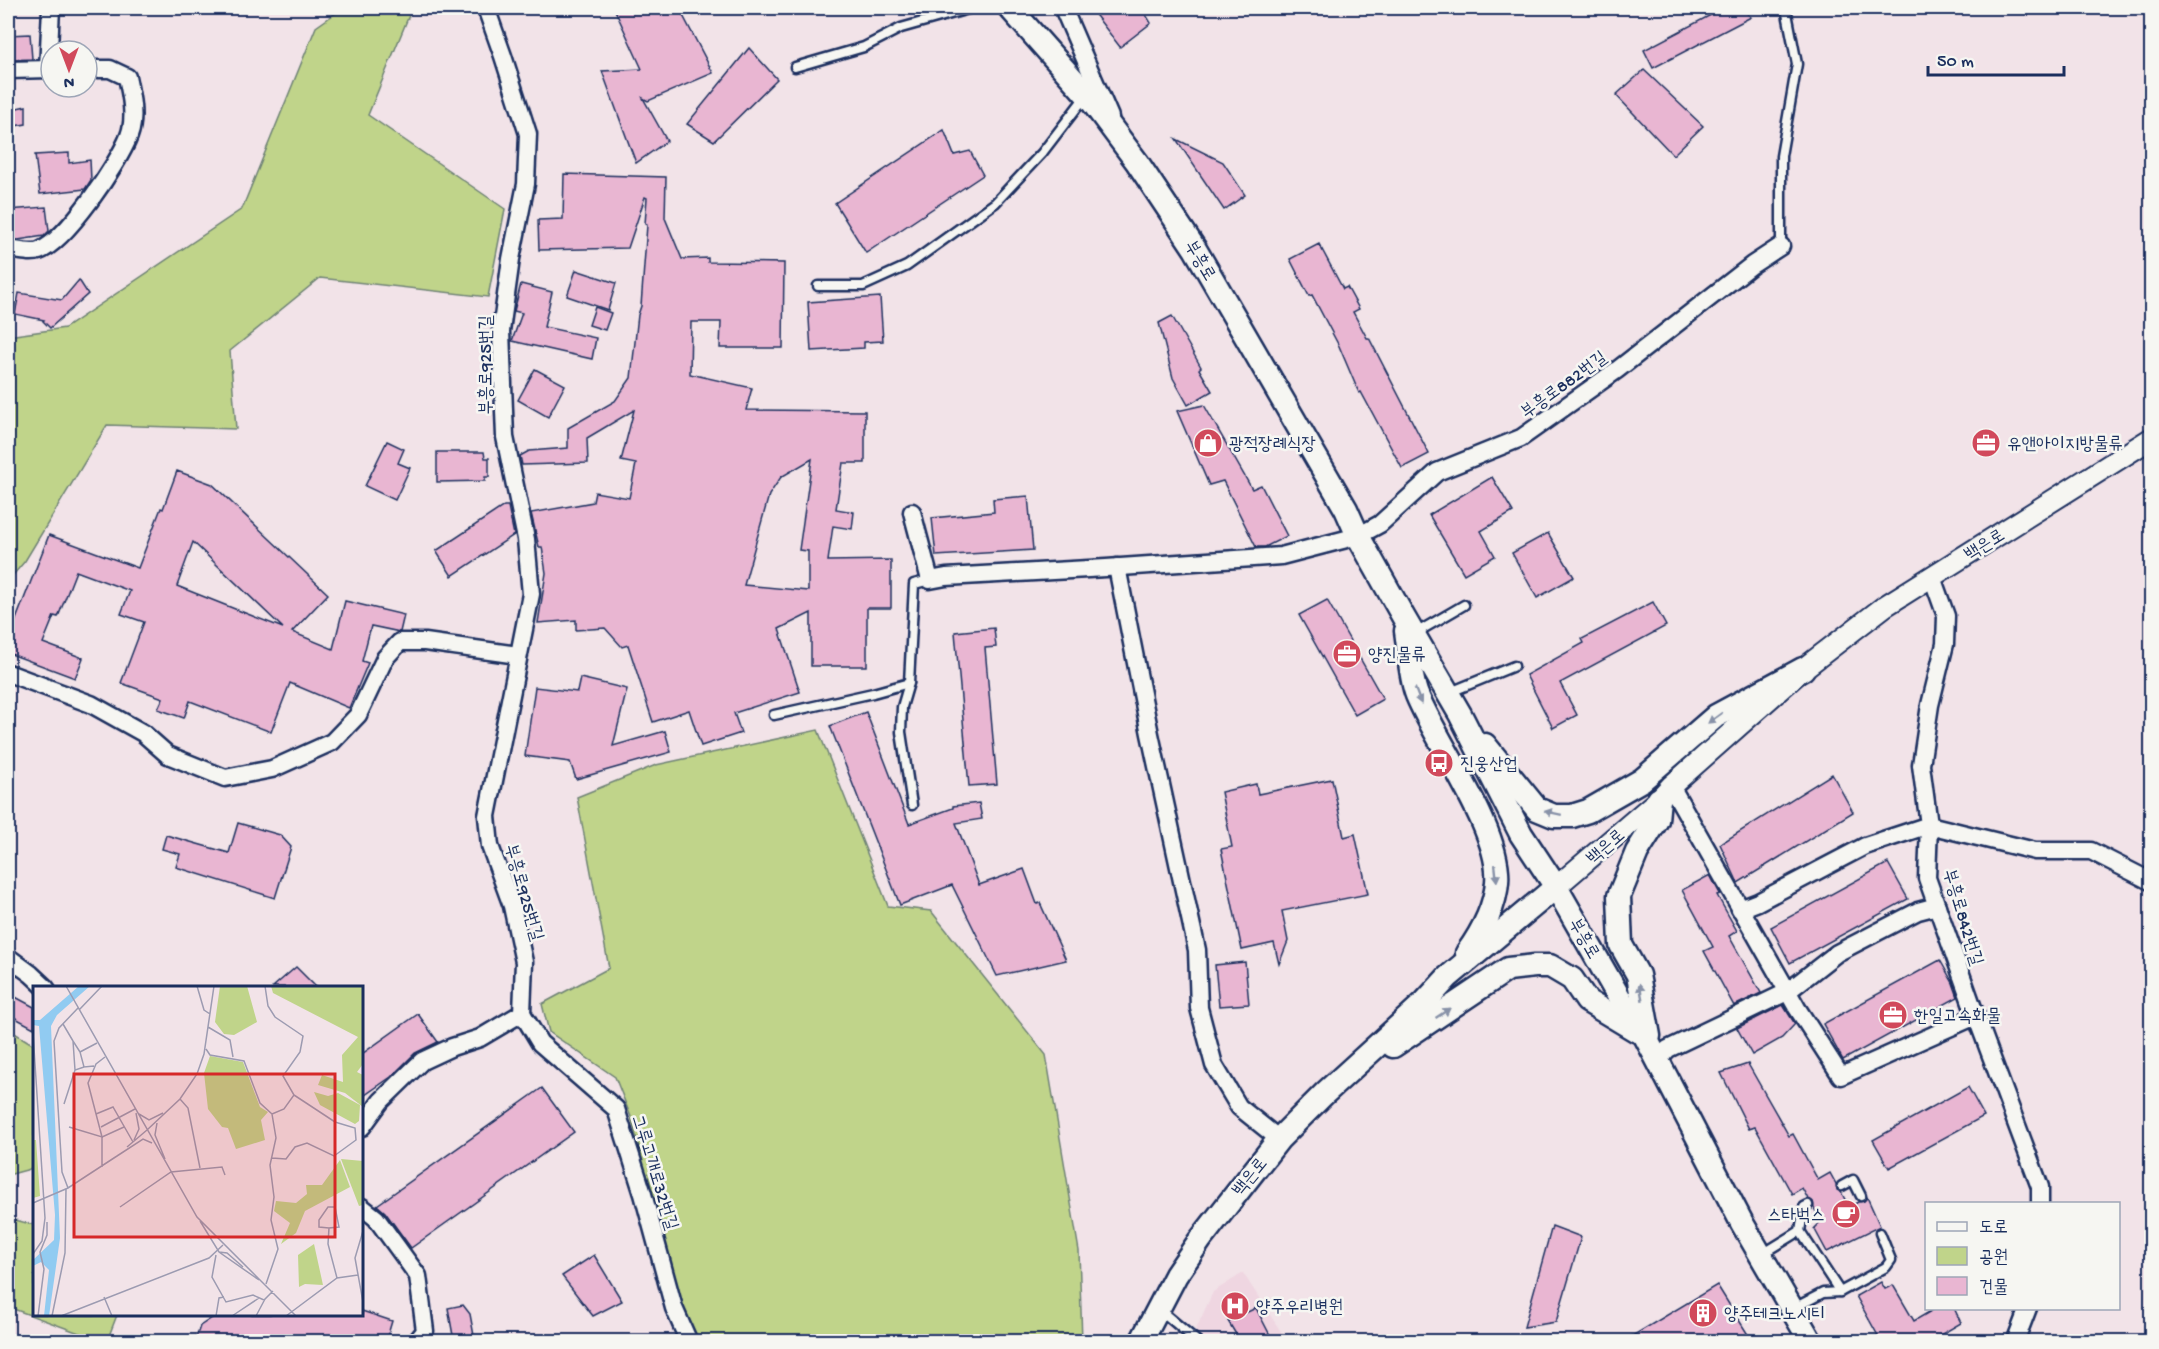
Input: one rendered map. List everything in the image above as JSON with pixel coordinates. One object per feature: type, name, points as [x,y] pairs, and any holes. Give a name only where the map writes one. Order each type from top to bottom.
[{"type":"main road","name":"부흥로","points":[[1010,8],[1087,94],[1195,249],[1346,509],[1358,536],[1460,714],[1521,834],[1556,887],[1623,1005],[1651,1048],[1742,1222],[1811,1341]]},
{"type":"main road","points":[[1409,626],[1416,693],[1491,842],[1498,880],[1495,899],[1482,931],[1448,977]]},
{"type":"main road","points":[[1460,714],[1537,809],[1554,816],[1572,816],[1588,811],[1642,780],[1716,716],[1803,669]]},
{"type":"main road","points":[[1468,793],[1521,834]]},
{"type":"main road","points":[[1651,1048],[1638,975],[1621,945],[1619,896],[1637,852],[1657,820],[1665,793]]},
{"type":"main road","name":"백은로","points":[[1141,1341],[1176,1275],[1200,1240],[1279,1139],[1325,1093],[1425,1002],[1448,977],[1556,887]]},
{"type":"main road","points":[[1325,1093],[1508,969],[1550,966],[1572,979],[1587,1000],[1651,1048]]},
{"type":"street","points":[[50,39],[51,8]]},
{"type":"street","name":"부흥로925번길","points":[[486,8],[504,56],[528,134],[526,184],[511,259],[501,332],[505,437],[526,539],[531,594],[487,816],[490,846],[512,906],[524,962],[522,1013]]},
{"type":"street","points":[[1063,8],[1092,72],[1117,136]]},
{"type":"street","points":[[8,70],[39,69]]},
{"type":"street","points":[[8,249],[38,252],[54,242],[107,177],[130,135],[132,111],[127,77],[110,69],[99,69]]},
{"type":"street","name":"부흥로882번길","points":[[1358,536],[1380,524],[1437,472],[1521,438],[1617,370],[1752,265],[1781,246]]},
{"type":"street","name":"백은로","points":[[1556,887],[1803,669],[1885,606],[2151,438]]},
{"type":"street","points":[[912,512],[930,580],[946,577],[1281,556],[1358,536]]},
{"type":"street","points":[[1117,567],[1150,734],[1197,950],[1199,1008],[1214,1065],[1239,1107],[1279,1139]]},
{"type":"street","name":"부흥로842번길","points":[[1932,577],[1946,616],[1945,644],[1930,705],[1921,765],[1929,825],[1927,878],[2040,1187],[2040,1202]]},
{"type":"street","points":[[8,674],[92,704],[143,733],[168,754],[225,778],[272,769],[332,742],[358,715],[385,658],[400,642],[425,642],[518,655]]},
{"type":"street","points":[[1665,793],[1740,909],[1787,992],[1841,1076],[1976,1016]]},
{"type":"street","points":[[1740,909],[1758,902],[1865,846],[1929,825],[2035,850],[2091,850],[2151,882]]},
{"type":"street","points":[[1651,1048],[1668,1048],[1787,992],[1837,952],[1918,911],[1937,906]]},
{"type":"street","points":[[8,957],[44,986]]},
{"type":"street","points":[[363,1126],[381,1101],[422,1061],[452,1047],[480,1038],[522,1013]]},
{"type":"street","name":"그루고개로32번길","points":[[522,1013],[540,1043],[616,1109],[644,1194],[674,1308],[689,1341]]},
{"type":"street","points":[[363,1208],[376,1218],[418,1276],[425,1331],[416,1341]]},
{"type":"street","points":[[2015,1341],[2027,1310]]},
{"type":"lane","points":[[795,67],[864,47],[901,28],[972,8]]},
{"type":"lane","points":[[1781,246],[1781,156],[1797,64],[1786,8]]},
{"type":"lane","points":[[818,286],[863,286],[907,266],[994,203],[1041,153],[1087,94]]},
{"type":"lane","points":[[912,805],[901,732],[903,707],[909,683],[914,584],[930,580]]},
{"type":"lane","points":[[1409,626],[1464,605]]},
{"type":"lane","points":[[1448,693],[1514,666]]},
{"type":"lane","points":[[774,715],[909,683]]},
{"type":"lane","points":[[1842,1186],[1853,1180],[1861,1196]]},
{"type":"lane","points":[[1808,1205],[1804,1207],[1800,1231],[1839,1292]]},
{"type":"lane","points":[[1761,1256],[1800,1231]]},
{"type":"lane","points":[[1792,1309],[1823,1293],[1839,1292],[1886,1267],[1891,1260],[1880,1233]]},
{"type":"lane","points":[[1158,1309],[1198,1341]]},
{"type":"shaded area","name":"양주우리병원","points":[[1243,1273],[1287,1341],[1190,1342],[1213,1292]]},
{"type":"green space","points":[[343,8],[412,8],[368,115],[505,209],[488,297],[320,278],[230,351],[236,429],[107,425],[25,561],[8,581],[8,336],[65,328],[242,209],[316,27]]},
{"type":"green space","points":[[818,730],[888,906],[931,911],[1046,1055],[1079,1251],[1082,1341],[697,1341],[678,1298],[631,1117],[615,1077],[549,1032],[542,1004],[609,968],[577,797],[656,765]]},
{"type":"green space","points":[[8,1029],[33,1044],[33,1168],[8,1175]]},
{"type":"green space","points":[[8,1218],[33,1225],[33,1316],[117,1316],[107,1341],[101,1341],[8,1307]]},
{"type":"building","points":[[614,8],[679,8],[713,73],[648,101],[643,98],[667,141],[636,163],[602,71],[642,69]]},
{"type":"building","points":[[1090,8],[1142,8],[1151,23],[1120,47]]},
{"type":"building","points":[[1724,8],[1741,8],[1751,17],[1653,68],[1644,50]]},
{"type":"building","points":[[30,34],[32,59],[8,60],[8,35]]},
{"type":"building","points":[[749,48],[777,79],[714,141],[687,124]]},
{"type":"building","points":[[1644,70],[1703,126],[1673,155],[1616,95]]},
{"type":"building","points":[[26,106],[26,124],[8,127],[8,110]]},
{"type":"building","points":[[944,130],[954,155],[970,151],[983,175],[866,253],[835,203]]},
{"type":"building","points":[[1176,139],[1223,162],[1245,195],[1224,210]]},
{"type":"building","points":[[69,153],[69,163],[90,160],[91,180],[85,189],[40,194],[35,155]]},
{"type":"building","points":[[564,174],[666,177],[665,218],[682,259],[708,258],[708,262],[784,263],[783,348],[720,348],[721,322],[691,322],[690,374],[752,388],[746,410],[865,411],[865,463],[843,463],[836,509],[854,512],[852,529],[833,526],[828,561],[891,560],[891,608],[867,608],[867,666],[811,666],[811,613],[779,629],[800,692],[734,713],[741,733],[701,746],[689,710],[653,722],[628,645],[622,647],[605,628],[576,630],[576,620],[538,623],[546,573],[542,547],[539,547],[531,513],[593,502],[595,492],[629,498],[636,464],[621,461],[634,410],[587,438],[588,463],[522,465],[520,456],[529,451],[568,448],[568,428],[615,401],[631,378],[641,306],[647,198],[645,197],[628,248],[539,250],[538,220],[563,219]],"holes":[[[812,459],[799,550],[808,551],[808,591],[744,585],[769,495],[781,477]]]},
{"type":"building","points":[[46,207],[49,231],[44,236],[18,240],[8,239],[8,210]]},
{"type":"building","points":[[1319,244],[1343,289],[1347,287],[1359,309],[1353,312],[1369,338],[1429,454],[1402,468],[1361,392],[1359,393],[1339,346],[1290,259]]},
{"type":"building","points":[[576,270],[616,283],[608,310],[567,296]]},
{"type":"building","points":[[79,280],[88,294],[50,328],[44,320],[15,314],[19,293],[62,300]]},
{"type":"building","points":[[521,284],[552,292],[544,327],[596,338],[592,359],[512,341],[522,313],[514,311]]},
{"type":"building","points":[[880,297],[883,341],[864,342],[864,348],[811,351],[808,302]]},
{"type":"building","points":[[595,307],[611,313],[605,330],[589,325]]},
{"type":"building","points":[[1172,316],[1212,391],[1188,405],[1173,378],[1159,323]]},
{"type":"building","points":[[535,369],[565,385],[548,417],[518,400]]},
{"type":"building","points":[[1204,405],[1252,489],[1261,485],[1287,536],[1265,547],[1256,547],[1223,481],[1209,485],[1177,411]]},
{"type":"building","points":[[387,441],[404,449],[398,463],[410,468],[395,500],[365,486]]},
{"type":"building","points":[[437,452],[484,452],[485,458],[489,458],[489,477],[485,477],[485,481],[437,482]]},
{"type":"building","points":[[177,471],[212,484],[328,594],[292,632],[333,649],[345,601],[404,615],[400,632],[371,626],[362,661],[368,663],[349,708],[290,683],[271,732],[190,701],[184,718],[158,709],[163,698],[121,683],[144,622],[121,614],[130,591],[76,571],[58,617],[54,616],[43,643],[83,658],[75,678],[8,653],[8,640],[49,535],[138,568],[161,508],[163,509]],"holes":[[[193,542],[283,628],[177,586]]]},
{"type":"building","points":[[1492,477],[1513,512],[1481,531],[1495,556],[1464,574],[1429,515]]},
{"type":"building","points":[[1028,496],[1033,550],[936,556],[932,518],[994,512],[993,499]]},
{"type":"building","points":[[504,506],[508,506],[514,535],[452,576],[436,551]]},
{"type":"building","points":[[1548,533],[1574,577],[1537,598],[1512,553]]},
{"type":"building","points":[[1327,600],[1383,699],[1355,715],[1299,615]]},
{"type":"building","points":[[1653,602],[1666,626],[1560,683],[1577,715],[1553,728],[1526,675],[1584,643],[1582,639]]},
{"type":"building","points":[[994,628],[996,647],[985,648],[997,784],[969,786],[955,632]]},
{"type":"building","points":[[580,678],[627,689],[613,746],[665,731],[671,752],[576,779],[570,762],[525,756],[535,687],[577,692]]},
{"type":"building","points":[[866,712],[909,824],[953,808],[953,806],[979,803],[982,819],[956,823],[979,885],[1024,869],[1037,904],[1040,903],[1066,960],[997,976],[952,885],[900,905],[830,726]]},
{"type":"building","points":[[1832,774],[1853,812],[1738,883],[1720,844]]},
{"type":"building","points":[[1332,779],[1344,837],[1355,834],[1368,894],[1282,911],[1288,941],[1279,964],[1274,943],[1242,950],[1221,849],[1232,847],[1221,792],[1256,784],[1258,794]]},
{"type":"building","points":[[238,823],[280,835],[291,847],[275,898],[176,867],[180,854],[162,849],[166,835],[229,853]]},
{"type":"building","points":[[1888,863],[1908,899],[1790,963],[1771,927]]},
{"type":"building","points":[[1710,875],[1720,894],[1717,895],[1737,931],[1729,936],[1761,993],[1734,1006],[1704,951],[1713,947],[1682,890]]},
{"type":"building","points":[[1940,960],[1958,997],[1843,1060],[1823,1024]]},
{"type":"building","points":[[1245,962],[1249,1004],[1219,1006],[1215,965]]},
{"type":"building","points":[[296,967],[315,986],[274,986]]},
{"type":"building","points":[[8,993],[33,1006],[33,1027],[8,1014]]},
{"type":"building","points":[[1783,1005],[1795,1024],[1782,1038],[1752,1055],[1737,1028]]},
{"type":"building","points":[[418,1014],[438,1042],[415,1053],[391,1077],[363,1096],[363,1053]]},
{"type":"building","points":[[1748,1064],[1789,1136],[1793,1134],[1818,1180],[1830,1173],[1837,1190],[1841,1192],[1849,1207],[1864,1201],[1867,1197],[1880,1226],[1827,1252],[1814,1228],[1821,1221],[1813,1202],[1808,1199],[1802,1188],[1792,1194],[1755,1127],[1749,1129],[1721,1073]]},
{"type":"building","points":[[1968,1087],[1984,1116],[1889,1168],[1873,1140]]},
{"type":"building","points":[[542,1088],[574,1132],[411,1248],[385,1212],[377,1205]]},
{"type":"building","points":[[1552,1226],[1581,1237],[1556,1322],[1524,1327]]},
{"type":"building","points":[[594,1255],[622,1301],[593,1316],[562,1276]]},
{"type":"building","points":[[1881,1282],[1885,1289],[1893,1285],[1914,1321],[1933,1310],[1955,1310],[1961,1323],[1930,1341],[1881,1341],[1856,1296]]},
{"type":"building","name":"양주테크노시티","points":[[1717,1285],[1752,1341],[1624,1341]]},
{"type":"building","points":[[463,1305],[470,1314],[475,1341],[454,1341],[448,1308]]},
{"type":"building","points":[[1256,1308],[1273,1341],[1240,1341],[1228,1321]]},
{"type":"building","points":[[363,1311],[392,1321],[386,1341],[195,1341],[200,1326],[215,1316],[363,1316]]},
{"type":"place","name":"광적장례식장","points":[[1208,443]]},
{"type":"place","name":"유앤아이지방물류","points":[[1986,443]]},
{"type":"place","name":"양진물류","points":[[1347,654]]},
{"type":"place","name":"진웅산업","points":[[1439,763]]},
{"type":"place","name":"한일고속화물","points":[[1893,1015]]},
{"type":"place","name":"스타벅스","points":[[1846,1214]]},
{"type":"place","name":"양주우리병원","points":[[1235,1306]]},
{"type":"place","name":"양주테크노시티","points":[[1703,1313]]}]
